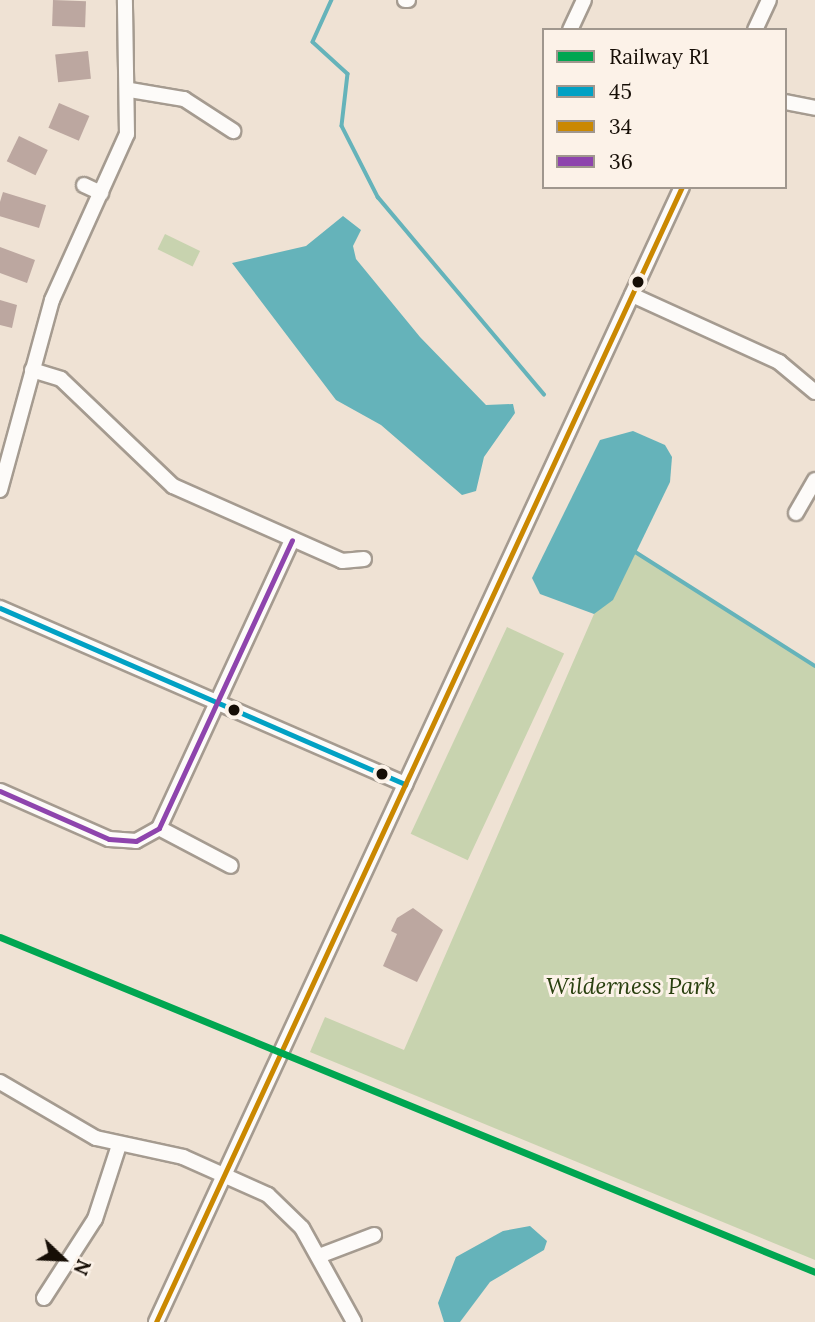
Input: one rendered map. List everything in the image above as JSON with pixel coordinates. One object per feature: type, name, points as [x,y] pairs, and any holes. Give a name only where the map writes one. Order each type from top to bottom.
[{"type":"street","points":[[0,490],[56,289],[127,134],[130,90],[125,0]]},
{"type":"street","points":[[571,28],[584,0]]},
{"type":"street","points":[[752,0],[768,3],[756,28]]},
{"type":"street","points":[[130,90],[184,100],[233,131]]},
{"type":"street","points":[[787,102],[815,108]]},
{"type":"street","points":[[84,184],[101,193]]},
{"type":"street","points":[[156,1322],[681,189]]},
{"type":"street","points":[[632,295],[779,362],[815,392]]},
{"type":"street","points":[[32,370],[61,379],[173,486],[342,561],[364,559]]},
{"type":"street","points":[[796,513],[815,480]]},
{"type":"street","points":[[0,791],[109,839],[136,841],[159,828],[220,702],[292,540]]},
{"type":"street","points":[[0,608],[405,784]]},
{"type":"street","points":[[159,828],[231,866]]},
{"type":"street","points":[[0,1082],[119,1145],[225,1172],[288,1212],[319,1256],[354,1322]]},
{"type":"street","points":[[44,1298],[95,1219],[119,1145]]},
{"type":"street","points":[[319,1256],[374,1235]]},
{"type":"green space","points":[[165,234],[200,251],[193,266],[158,249]]},
{"type":"green space","name":"Wilderness Park","points":[[635,553],[815,666],[815,1260],[310,1052],[325,1017],[404,1050],[594,614]]},
{"type":"green space","points":[[507,627],[564,654],[468,860],[411,834]]},
{"type":"water","points":[[343,216],[361,230],[353,246],[356,259],[420,337],[486,405],[513,404],[515,413],[484,457],[476,491],[462,495],[381,425],[336,400],[232,263],[306,246]]},
{"type":"water","points":[[633,431],[665,445],[672,457],[670,482],[613,600],[594,614],[540,594],[532,578],[600,440]]},
{"type":"water","points":[[530,1226],[547,1241],[544,1250],[490,1282],[460,1322],[444,1322],[438,1303],[456,1257],[503,1231]]},
{"type":"building","points":[[53,0],[86,1],[85,27],[52,26]]},
{"type":"building","points":[[88,51],[91,79],[58,82],[55,54]]},
{"type":"building","points":[[59,103],[89,116],[79,141],[48,128]]},
{"type":"building","points":[[19,136],[48,150],[35,175],[7,161]]},
{"type":"building","points":[[3,192],[46,205],[39,228],[0,216]]},
{"type":"building","points":[[0,247],[35,260],[27,283],[0,273]]},
{"type":"building","points":[[0,300],[17,305],[12,328],[0,325]]},
{"type":"building","points":[[413,908],[443,930],[417,982],[383,966],[397,934],[391,931],[397,918]]},
{"type":"waterway","points":[[332,0],[313,42],[348,74],[342,126],[378,197],[544,394]]},
{"type":"waterway","points":[[634,551],[815,666]]},
{"type":"rail line","name":"R1","points":[[0,937],[815,1272]]},
{"type":"transit line","name":"34","points":[[156,1322],[681,189]]},
{"type":"transit line","name":"36","points":[[0,791],[109,839],[136,841],[159,828],[292,540]]},
{"type":"transit line","name":"45","points":[[0,608],[405,784]]}]
